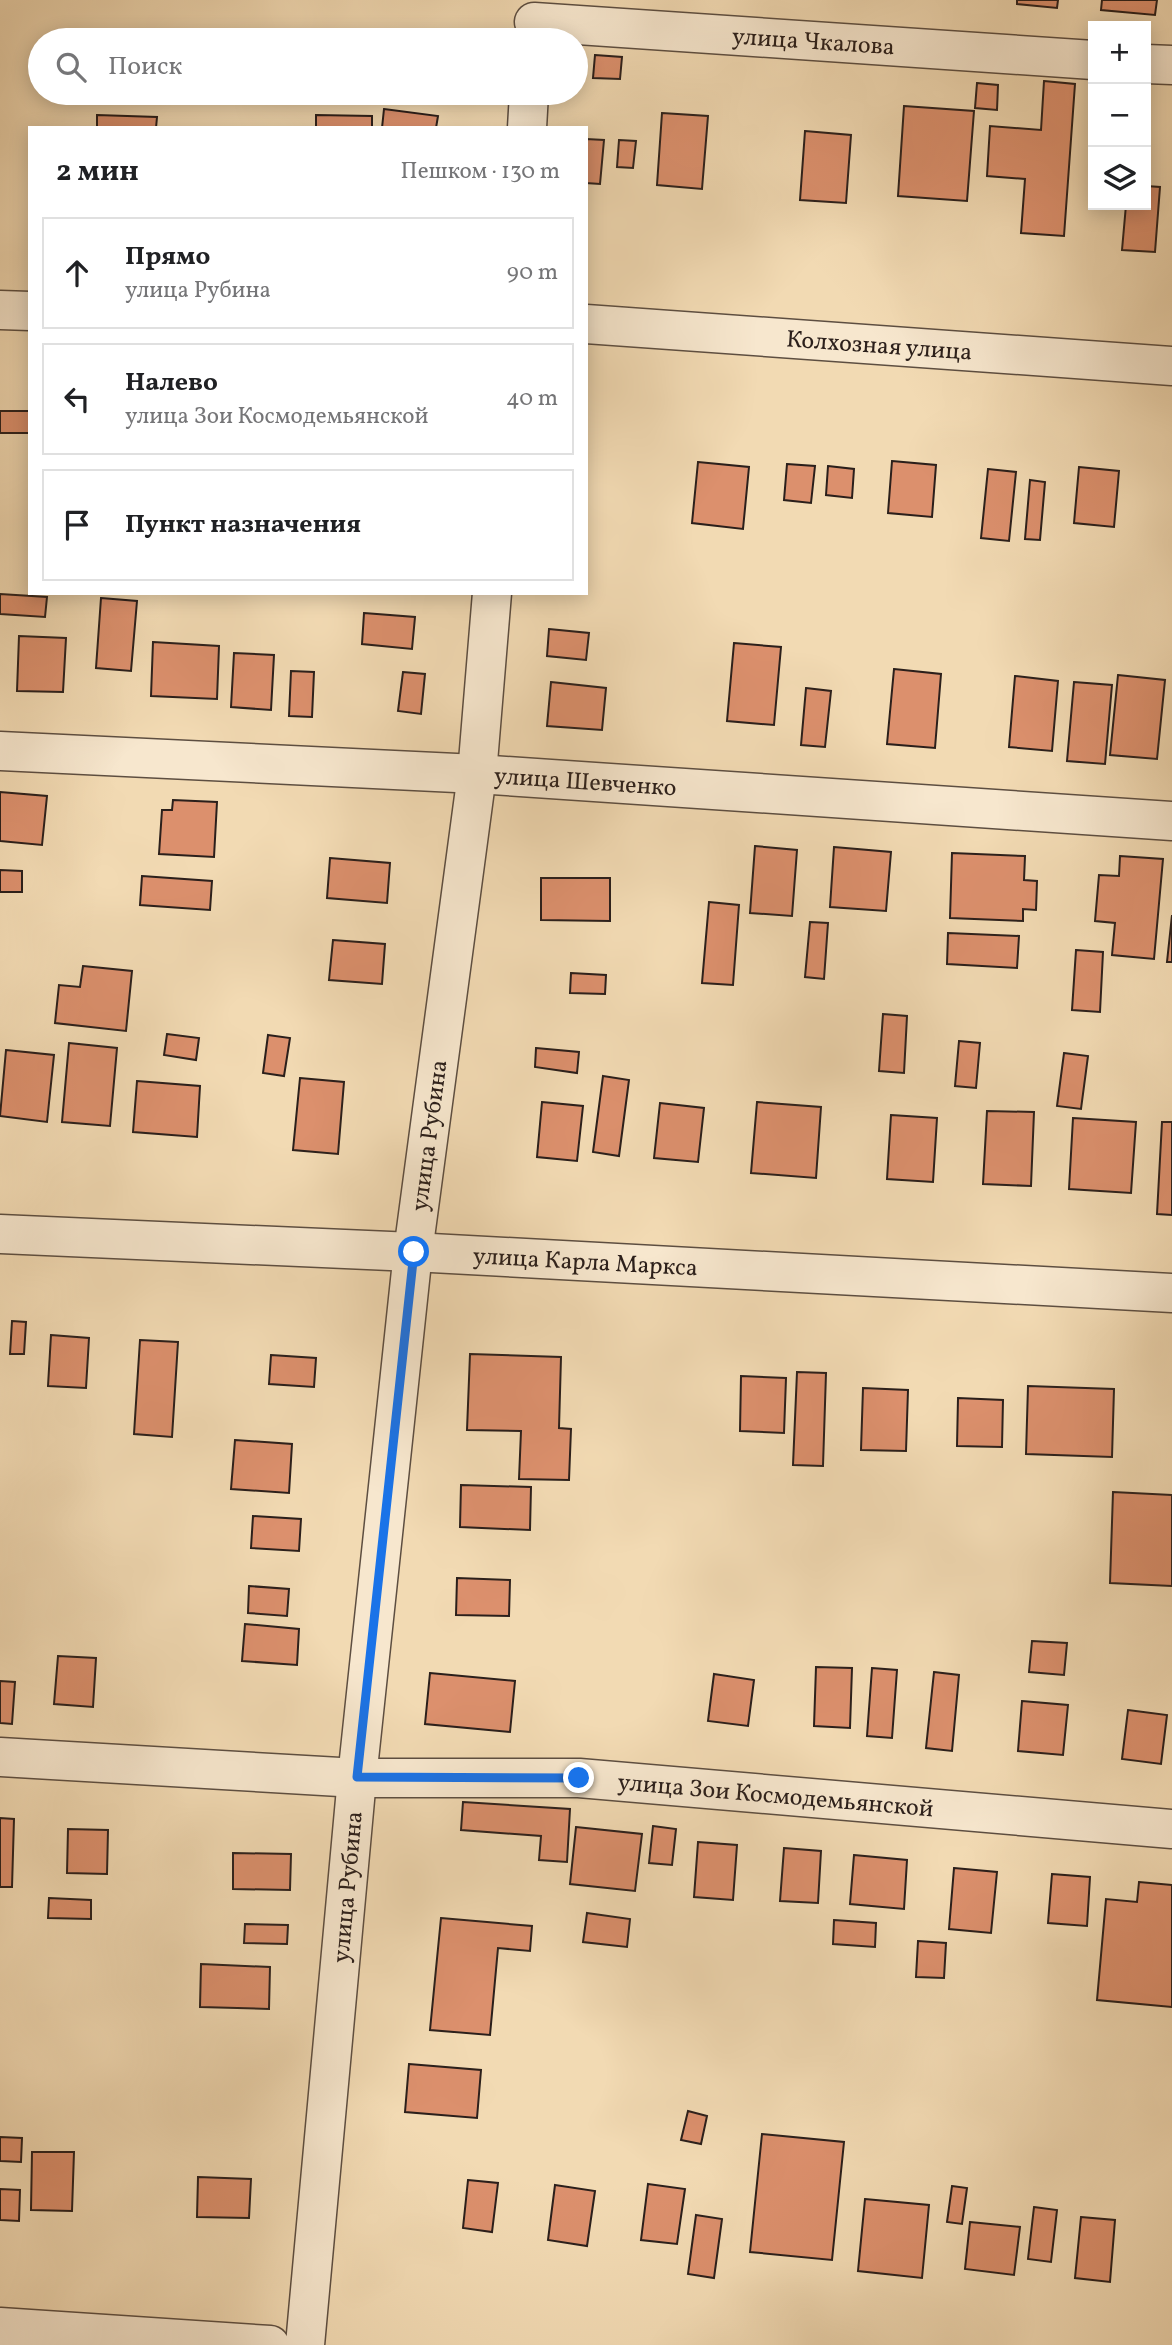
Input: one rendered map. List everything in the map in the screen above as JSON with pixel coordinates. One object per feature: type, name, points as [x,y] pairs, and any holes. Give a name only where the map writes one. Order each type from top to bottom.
[{"type":"street","name":"улица Чкалова","points":[[534,21],[1088,60]]},
{"type":"street","points":[[1151,64],[1172,65]]},
{"type":"street","points":[[527,126],[528,105]]},
{"type":"street","points":[[0,310],[28,311]]},
{"type":"street","name":"Колхозная улица","points":[[588,324],[1172,366]]},
{"type":"street","name":"улица Рубина","points":[[305,2345],[357,1777],[414,1252],[477,774],[492,595]]},
{"type":"street","name":"улица Шевченко","points":[[0,751],[477,774],[1172,821]]},
{"type":"street","name":"улица Карла Маркса","points":[[0,1234],[414,1252],[1172,1293]]},
{"type":"street","name":"улица Зои Космодемьянской","points":[[0,1757],[357,1777],[579,1778],[1172,1829]]},
{"type":"street","points":[[0,2327],[270,2345]]},
{"type":"building","points":[[1017,0],[1058,0],[1057,8],[1017,4]]},
{"type":"building","points":[[1102,0],[1157,0],[1155,15],[1101,10]]},
{"type":"building","points":[[595,55],[622,57],[620,79],[593,78]]},
{"type":"building","points":[[1044,81],[1075,84],[1064,236],[1021,233],[1025,179],[987,176],[990,126],[1041,130]]},
{"type":"building","points":[[977,83],[998,85],[997,110],[975,108]]},
{"type":"building","points":[[904,106],[974,111],[967,201],[898,196]]},
{"type":"building","points":[[384,109],[438,116],[436,126],[382,126]]},
{"type":"building","points":[[662,113],[708,116],[702,189],[657,185]]},
{"type":"building","points":[[97,115],[157,117],[156,126],[97,126]]},
{"type":"building","points":[[316,115],[372,116],[372,126],[316,126]]},
{"type":"building","points":[[805,131],[851,135],[846,203],[800,200]]},
{"type":"building","points":[[588,139],[604,140],[600,184],[588,183]]},
{"type":"building","points":[[619,140],[636,141],[633,168],[617,167]]},
{"type":"building","points":[[1151,186],[1160,187],[1155,252],[1122,250],[1126,210],[1151,210]]},
{"type":"building","points":[[0,411],[28,411],[28,433],[0,433]]},
{"type":"building","points":[[892,461],[936,465],[932,517],[888,513]]},
{"type":"building","points":[[698,462],[749,467],[743,529],[692,523]]},
{"type":"building","points":[[787,464],[815,466],[811,503],[784,500]]},
{"type":"building","points":[[828,466],[854,469],[852,498],[826,495]]},
{"type":"building","points":[[1079,467],[1119,471],[1114,527],[1074,523]]},
{"type":"building","points":[[988,469],[1016,472],[1009,541],[981,538]]},
{"type":"building","points":[[1030,480],[1045,482],[1040,540],[1025,539]]},
{"type":"building","points":[[0,594],[47,597],[45,617],[0,614]]},
{"type":"building","points":[[101,598],[137,601],[131,671],[96,668]]},
{"type":"building","points":[[364,613],[415,617],[412,649],[362,644]]},
{"type":"building","points":[[549,629],[589,633],[586,660],[547,656]]},
{"type":"building","points":[[19,636],[66,638],[63,692],[17,691]]},
{"type":"building","points":[[153,642],[219,646],[217,699],[151,696]]},
{"type":"building","points":[[734,643],[781,647],[774,725],[727,721]]},
{"type":"building","points":[[234,653],[274,655],[271,710],[231,707]]},
{"type":"building","points":[[894,669],[941,674],[935,748],[887,744]]},
{"type":"building","points":[[291,671],[314,672],[312,717],[289,716]]},
{"type":"building","points":[[403,672],[425,674],[421,714],[398,711]]},
{"type":"building","points":[[1118,675],[1165,680],[1157,759],[1110,755]]},
{"type":"building","points":[[1015,676],[1058,681],[1052,751],[1009,747]]},
{"type":"building","points":[[551,682],[606,688],[602,730],[547,726]]},
{"type":"building","points":[[1074,682],[1112,685],[1105,764],[1067,761]]},
{"type":"building","points":[[806,688],[831,691],[825,747],[801,745]]},
{"type":"building","points":[[0,792],[47,796],[42,845],[0,841]]},
{"type":"building","points":[[173,800],[217,802],[214,857],[159,854],[162,810],[172,810]]},
{"type":"building","points":[[755,846],[797,850],[792,916],[750,913]]},
{"type":"building","points":[[834,847],[891,852],[886,911],[830,907]]},
{"type":"building","points":[[952,853],[1025,856],[1024,880],[1037,881],[1036,910],[1023,909],[1023,921],[950,918]]},
{"type":"building","points":[[1120,856],[1163,859],[1154,959],[1112,955],[1115,923],[1095,921],[1099,875],[1119,876]]},
{"type":"building","points":[[330,858],[390,863],[387,903],[327,898]]},
{"type":"building","points":[[0,870],[22,871],[22,892],[0,892]]},
{"type":"building","points":[[142,876],[212,881],[210,910],[140,905]]},
{"type":"building","points":[[541,878],[610,878],[610,921],[541,920]]},
{"type":"building","points":[[709,902],[739,905],[733,985],[702,983]]},
{"type":"building","points":[[1172,915],[1172,962],[1167,962]]},
{"type":"building","points":[[810,922],[828,923],[824,979],[805,977]]},
{"type":"building","points":[[948,933],[1019,936],[1017,968],[947,964]]},
{"type":"building","points":[[333,940],[385,944],[382,984],[329,980]]},
{"type":"building","points":[[1076,950],[1103,952],[1100,1012],[1072,1010]]},
{"type":"building","points":[[83,966],[132,971],[126,1031],[55,1023],[59,985],[80,987]]},
{"type":"building","points":[[571,973],[606,975],[605,994],[570,993]]},
{"type":"building","points":[[883,1014],[907,1016],[904,1073],[879,1071]]},
{"type":"building","points":[[167,1034],[199,1038],[196,1060],[164,1055]]},
{"type":"building","points":[[268,1035],[290,1038],[284,1076],[263,1073]]},
{"type":"building","points":[[959,1041],[980,1043],[976,1088],[955,1086]]},
{"type":"building","points":[[69,1043],[117,1048],[110,1126],[62,1122]]},
{"type":"building","points":[[536,1048],[579,1052],[577,1073],[535,1067]]},
{"type":"building","points":[[6,1050],[54,1055],[47,1122],[0,1116]]},
{"type":"building","points":[[1064,1053],[1088,1056],[1081,1109],[1057,1106]]},
{"type":"building","points":[[603,1076],[629,1080],[619,1156],[593,1152]]},
{"type":"building","points":[[300,1078],[344,1082],[338,1154],[293,1150]]},
{"type":"building","points":[[137,1081],[200,1086],[197,1137],[133,1132]]},
{"type":"building","points":[[542,1102],[583,1106],[577,1161],[537,1157]]},
{"type":"building","points":[[757,1102],[821,1107],[816,1178],[751,1173]]},
{"type":"building","points":[[660,1103],[704,1108],[698,1162],[654,1158]]},
{"type":"building","points":[[987,1111],[1034,1112],[1031,1186],[983,1184]]},
{"type":"building","points":[[891,1115],[937,1118],[933,1182],[887,1179]]},
{"type":"building","points":[[1073,1118],[1136,1122],[1131,1193],[1069,1189]]},
{"type":"building","points":[[1162,1122],[1172,1122],[1172,1215],[1157,1214]]},
{"type":"building","points":[[12,1321],[26,1322],[24,1354],[10,1354]]},
{"type":"building","points":[[51,1335],[89,1338],[86,1388],[48,1386]]},
{"type":"building","points":[[140,1340],[178,1342],[172,1437],[134,1434]]},
{"type":"building","points":[[470,1354],[561,1357],[559,1428],[571,1429],[569,1480],[519,1479],[521,1431],[467,1430]]},
{"type":"building","points":[[271,1355],[316,1358],[314,1387],[269,1384]]},
{"type":"building","points":[[797,1372],[826,1373],[823,1466],[793,1465]]},
{"type":"building","points":[[741,1376],[786,1378],[784,1433],[740,1431]]},
{"type":"building","points":[[1028,1386],[1114,1389],[1112,1457],[1026,1454]]},
{"type":"building","points":[[863,1388],[908,1390],[906,1451],[861,1450]]},
{"type":"building","points":[[958,1398],[1003,1400],[1002,1447],[957,1446]]},
{"type":"building","points":[[235,1440],[292,1444],[289,1493],[231,1489]]},
{"type":"building","points":[[461,1485],[531,1487],[530,1530],[460,1527]]},
{"type":"building","points":[[1113,1492],[1172,1495],[1172,1586],[1110,1583]]},
{"type":"building","points":[[253,1516],[301,1519],[299,1551],[251,1548]]},
{"type":"building","points":[[457,1578],[510,1580],[509,1616],[456,1615]]},
{"type":"building","points":[[249,1586],[289,1589],[287,1616],[248,1613]]},
{"type":"building","points":[[245,1624],[299,1629],[297,1665],[242,1661]]},
{"type":"building","points":[[1032,1641],[1067,1643],[1064,1675],[1029,1672]]},
{"type":"building","points":[[58,1656],[96,1658],[93,1707],[54,1704]]},
{"type":"building","points":[[816,1667],[852,1668],[850,1728],[814,1726]]},
{"type":"building","points":[[872,1668],[897,1670],[892,1738],[867,1736]]},
{"type":"building","points":[[934,1672],[959,1675],[952,1751],[926,1748]]},
{"type":"building","points":[[430,1673],[515,1681],[510,1732],[425,1724]]},
{"type":"building","points":[[714,1674],[754,1680],[748,1726],[708,1721]]},
{"type":"building","points":[[0,1681],[15,1682],[12,1724],[0,1723]]},
{"type":"building","points":[[1022,1701],[1068,1705],[1063,1755],[1018,1751]]},
{"type":"building","points":[[1128,1710],[1167,1715],[1161,1764],[1122,1759]]},
{"type":"building","points":[[463,1802],[570,1809],[567,1862],[539,1860],[541,1836],[461,1830]]},
{"type":"building","points":[[0,1818],[14,1819],[12,1887],[0,1887]]},
{"type":"building","points":[[653,1826],[676,1829],[672,1865],[649,1863]]},
{"type":"building","points":[[576,1827],[642,1834],[635,1891],[570,1884]]},
{"type":"building","points":[[68,1829],[108,1830],[107,1874],[67,1873]]},
{"type":"building","points":[[698,1842],[737,1845],[733,1900],[694,1897]]},
{"type":"building","points":[[784,1848],[821,1851],[818,1903],[780,1901]]},
{"type":"building","points":[[233,1853],[291,1854],[290,1890],[233,1889]]},
{"type":"building","points":[[854,1855],[907,1860],[904,1909],[850,1904]]},
{"type":"building","points":[[954,1868],[997,1872],[991,1933],[949,1929]]},
{"type":"building","points":[[1052,1874],[1090,1877],[1087,1926],[1048,1923]]},
{"type":"building","points":[[1139,1882],[1172,1885],[1172,2007],[1097,2000],[1106,1899],[1137,1902]]},
{"type":"building","points":[[49,1898],[91,1900],[91,1919],[48,1918]]},
{"type":"building","points":[[587,1913],[630,1919],[627,1947],[583,1942]]},
{"type":"building","points":[[441,1918],[532,1926],[530,1951],[498,1948],[490,2035],[430,2030]]},
{"type":"building","points":[[834,1920],[876,1923],[875,1947],[833,1944]]},
{"type":"building","points":[[245,1924],[288,1925],[287,1944],[244,1943]]},
{"type":"building","points":[[918,1941],[946,1943],[944,1978],[916,1977]]},
{"type":"building","points":[[201,1964],[270,1967],[269,2009],[200,2007]]},
{"type":"building","points":[[409,2064],[481,2070],[477,2118],[405,2112]]},
{"type":"building","points":[[688,2111],[707,2116],[701,2144],[681,2140]]},
{"type":"building","points":[[762,2134],[844,2142],[832,2260],[750,2252]]},
{"type":"building","points":[[0,2137],[22,2138],[21,2162],[0,2161]]},
{"type":"building","points":[[32,2152],[74,2152],[72,2211],[31,2210]]},
{"type":"building","points":[[198,2177],[251,2179],[249,2218],[197,2217]]},
{"type":"building","points":[[468,2180],[498,2183],[492,2232],[463,2228]]},
{"type":"building","points":[[648,2184],[685,2189],[677,2244],[641,2240]]},
{"type":"building","points":[[555,2185],[595,2191],[587,2246],[548,2240]]},
{"type":"building","points":[[952,2186],[967,2188],[962,2224],[947,2222]]},
{"type":"building","points":[[0,2189],[20,2190],[19,2221],[0,2220]]},
{"type":"building","points":[[865,2199],[929,2205],[922,2278],[858,2271]]},
{"type":"building","points":[[1034,2207],[1057,2210],[1051,2262],[1028,2259]]},
{"type":"building","points":[[696,2215],[722,2219],[714,2278],[688,2274]]},
{"type":"building","points":[[1081,2217],[1115,2220],[1110,2282],[1075,2278]]},
{"type":"building","points":[[970,2222],[1020,2227],[1014,2275],[965,2269]]},
{"type":"route","points":[[414,1252],[357,1777],[579,1778]]}]
